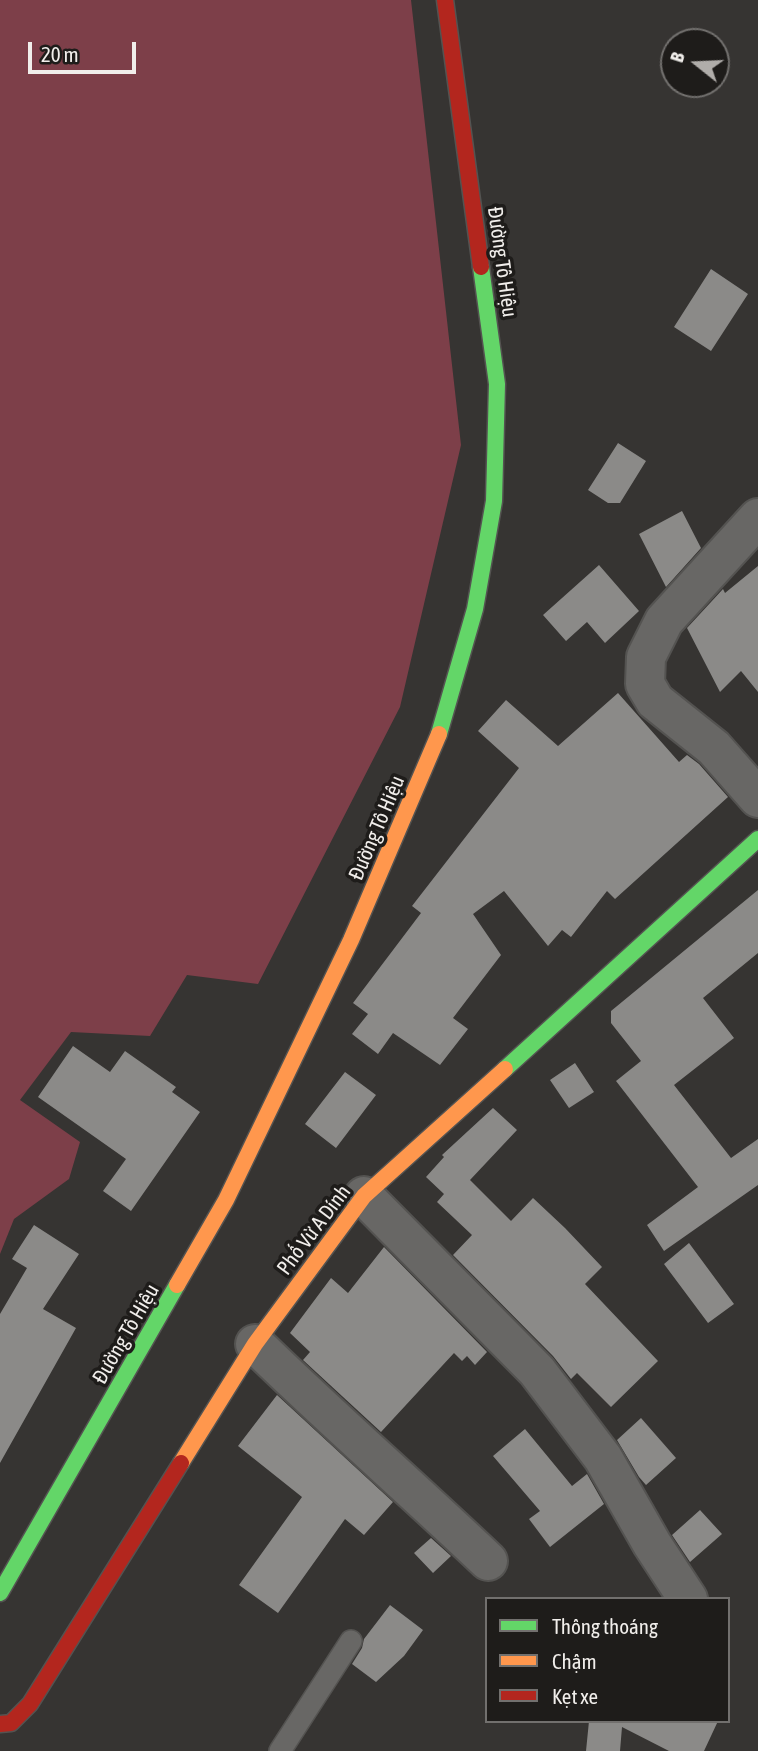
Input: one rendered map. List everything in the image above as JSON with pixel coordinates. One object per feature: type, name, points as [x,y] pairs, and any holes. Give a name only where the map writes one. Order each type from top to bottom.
[{"type":"main road","name":"Đường Tô Hiệu","points":[[0,1593],[226,1200],[351,940],[443,724],[475,609],[494,501],[497,384],[445,0]]},
{"type":"main road","name":"Phố Vừ A Dính","points":[[0,1724],[11,1723],[30,1704],[255,1344],[364,1196],[758,839]]},
{"type":"street","points":[[758,518],[664,621],[646,657],[645,684],[655,701],[714,748],[758,798]]},
{"type":"street","points":[[364,1196],[537,1371],[603,1458],[652,1544],[687,1597]]},
{"type":"street","points":[[255,1344],[313,1401],[488,1561]]},
{"type":"lane","points":[[280,1751],[351,1642]]},
{"type":"shaded area","points":[[0,0],[411,0],[461,445],[400,707],[258,984],[187,975],[150,1036],[71,1032],[20,1100],[80,1142],[69,1179],[14,1219],[0,1254]]},
{"type":"building","points":[[711,269],[748,294],[711,351],[674,327]]},
{"type":"building","points":[[618,443],[646,461],[620,503],[608,503],[588,490]]},
{"type":"building","points":[[682,511],[701,548],[666,587],[639,534]]},
{"type":"building","points":[[599,565],[639,611],[605,643],[587,622],[566,641],[543,615]]},
{"type":"building","points":[[758,566],[758,692],[741,671],[720,692],[687,628],[723,589],[725,593]]},
{"type":"building","points":[[618,693],[679,762],[687,755],[699,764],[728,797],[615,899],[607,891],[571,937],[562,930],[548,946],[504,891],[473,914],[501,955],[453,1018],[468,1029],[440,1065],[393,1033],[378,1054],[352,1034],[368,1014],[353,1003],[421,913],[412,906],[519,768],[478,731],[506,700],[558,746]]},
{"type":"building","points":[[758,890],[758,953],[703,998],[734,1038],[674,1085],[731,1158],[758,1139],[758,1185],[664,1251],[647,1225],[698,1187],[616,1081],[641,1061],[611,1023],[611,1011]]},
{"type":"building","points":[[73,1046],[110,1072],[125,1051],[176,1087],[172,1092],[200,1112],[131,1211],[103,1191],[126,1159],[38,1097]]},
{"type":"building","points":[[575,1063],[594,1092],[569,1108],[550,1080]]},
{"type":"building","points":[[345,1072],[376,1095],[336,1148],[305,1124]]},
{"type":"building","points":[[493,1108],[517,1130],[470,1180],[511,1221],[533,1198],[565,1228],[602,1267],[585,1284],[658,1361],[611,1407],[577,1373],[571,1379],[553,1356],[453,1255],[472,1235],[437,1202],[444,1194],[426,1177],[444,1157],[442,1155]]},
{"type":"building","points":[[34,1225],[79,1254],[43,1309],[76,1328],[0,1463],[0,1314],[27,1268],[12,1259]]},
{"type":"building","points":[[689,1243],[734,1304],[708,1323],[664,1264]]},
{"type":"building","points":[[384,1247],[487,1352],[475,1365],[467,1356],[462,1361],[454,1353],[381,1432],[303,1360],[310,1352],[290,1333],[331,1278],[348,1293]]},
{"type":"building","points":[[277,1395],[393,1502],[364,1535],[345,1519],[278,1613],[239,1585],[302,1497],[238,1446]]},
{"type":"building","points":[[641,1418],[676,1458],[646,1485],[617,1440]]},
{"type":"building","points":[[525,1429],[572,1486],[587,1474],[604,1504],[550,1547],[529,1519],[540,1511],[493,1456]]},
{"type":"building","points":[[700,1510],[722,1534],[690,1562],[672,1535]]},
{"type":"building","points":[[431,1538],[451,1556],[433,1573],[414,1553]]},
{"type":"building","points":[[390,1605],[423,1630],[404,1656],[376,1682],[352,1664],[364,1639]]},
{"type":"building","points":[[589,1723],[717,1723],[704,1751],[669,1751],[622,1727],[620,1751],[586,1751]]},
{"type":"traffic: fast","points":[[439,734],[475,609],[494,501],[497,384],[481,267]]},
{"type":"traffic: fast","points":[[505,1069],[758,839]]},
{"type":"traffic: fast","points":[[0,1593],[177,1285]]},
{"type":"traffic: slow","points":[[177,1285],[226,1200],[351,940],[439,734]]},
{"type":"traffic: slow","points":[[181,1463],[255,1344],[364,1196],[505,1069]]},
{"type":"traffic: jam","points":[[445,0],[481,267]]},
{"type":"traffic: jam","points":[[0,1724],[11,1723],[30,1704],[181,1463]]}]
